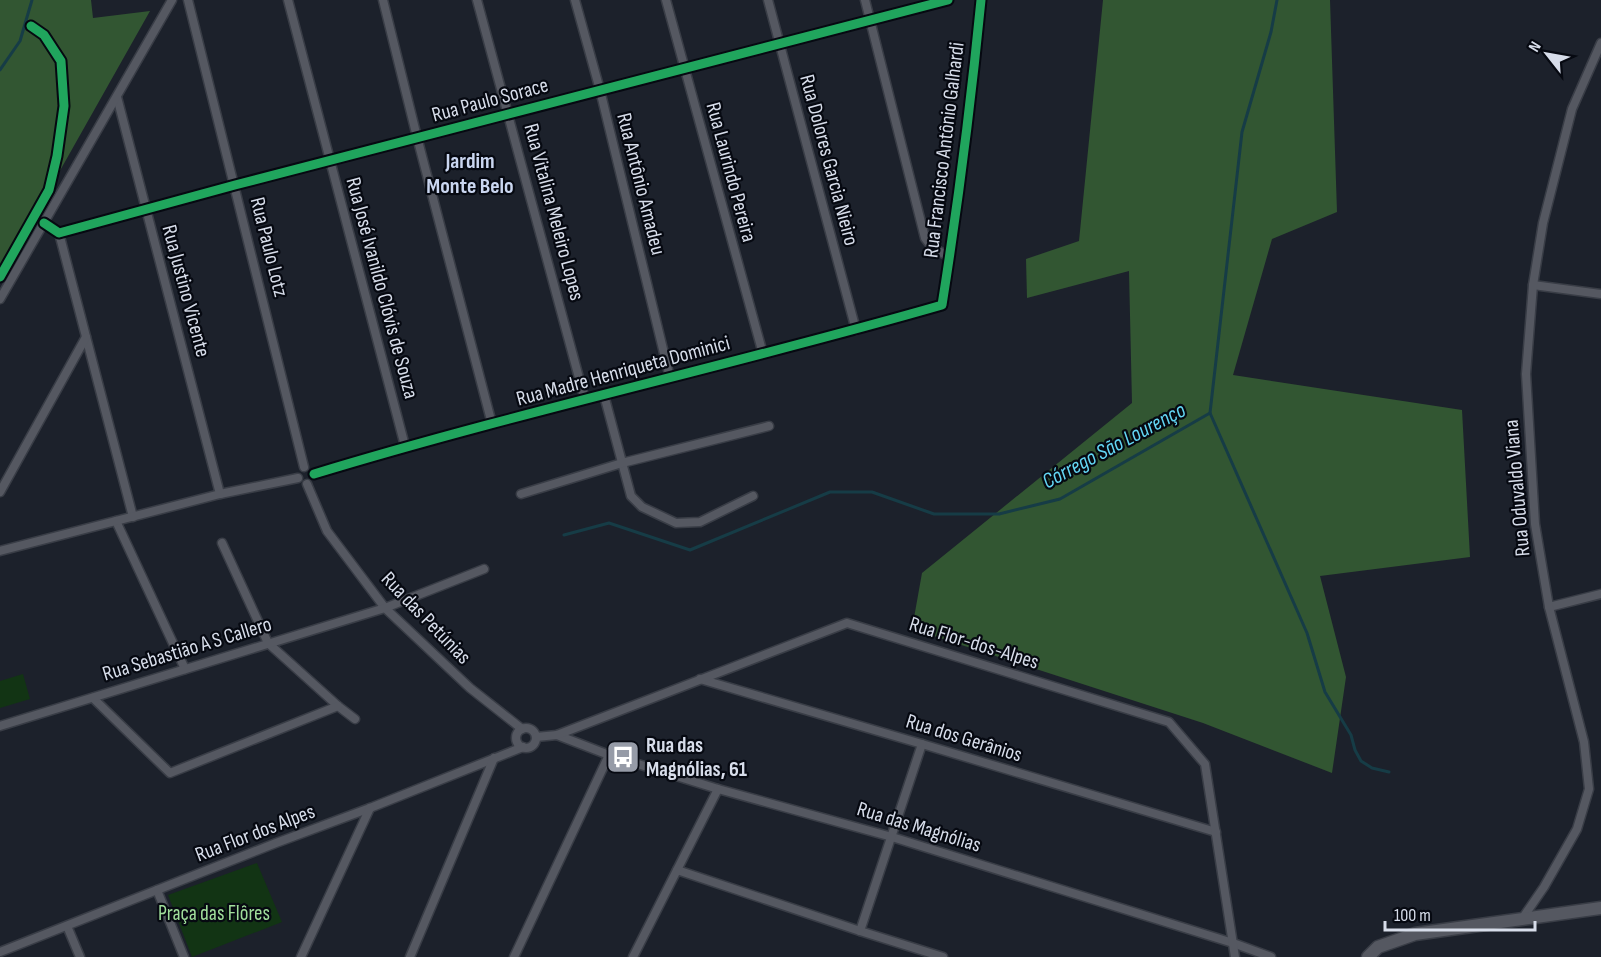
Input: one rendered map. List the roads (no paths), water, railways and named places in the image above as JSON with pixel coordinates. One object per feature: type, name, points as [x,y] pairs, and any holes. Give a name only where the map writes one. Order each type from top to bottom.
[{"type":"street","points":[[0,299],[172,0]]},
{"type":"street","name":"Rua Paulo Lotz","points":[[188,0],[304,467]]},
{"type":"street","name":"Rua José Ivanildo Clóvis de Souza","points":[[288,0],[405,446]]},
{"type":"street","points":[[383,0],[492,424]]},
{"type":"street","name":"Rua Vitalina Meleiro Lopes","points":[[477,0],[585,400]]},
{"type":"street","name":"Rua Antônio Amadeu","points":[[575,0],[600,90],[670,378]]},
{"type":"street","name":"Rua Laurindo Pereira","points":[[666,0],[763,354]]},
{"type":"street","name":"Rua Dolores Garcia Nieiro","points":[[768,0],[856,330]]},
{"type":"street","points":[[864,0],[925,238],[933,247],[949,257]]},
{"type":"street","name":"Rua Paulo Sorace","points":[[59,233],[235,184],[948,0]]},
{"type":"street","name":"Rua Francisco Antônio Galhardi","points":[[942,305],[981,0]]},
{"type":"street","name":"Rua Oduvaldo Viana","points":[[1522,919],[1544,887],[1577,829],[1589,789],[1584,742],[1549,607],[1535,524],[1527,374],[1533,285],[1543,223],[1572,109],[1601,43]]},
{"type":"street","name":"Rua Justino Vicente","points":[[117,97],[220,494]]},
{"type":"street","points":[[44,223],[59,233],[133,517]]},
{"type":"street","points":[[1533,285],[1601,294]]},
{"type":"street","name":"Rua Madre Henriqueta Dominici","points":[[314,474],[405,446],[856,330],[942,305]]},
{"type":"street","points":[[0,492],[86,337]]},
{"type":"street","points":[[604,395],[631,496],[642,507],[676,523],[700,522],[753,496]]},
{"type":"street","points":[[520,494],[622,463],[769,426]]},
{"type":"street","points":[[304,467],[310,468],[314,474],[312,481],[307,484],[298,478],[298,472],[304,467]]},
{"type":"street","points":[[0,551],[220,494],[298,478]]},
{"type":"street","name":"Rua das Petúnias","points":[[307,484],[327,531],[385,608],[470,688],[522,729]]},
{"type":"street","points":[[116,521],[185,669]]},
{"type":"street","points":[[222,543],[268,643],[355,719]]},
{"type":"street","name":"Rua Sebastião A S Callero","points":[[0,726],[385,608],[484,569]]},
{"type":"street","points":[[1549,607],[1601,594]]},
{"type":"street","name":"Rua Flor-dos-Alpes","points":[[536,737],[557,735],[847,623],[1169,722],[1206,764],[1235,957]]},
{"type":"street","name":"Rua dos Gerânios","points":[[700,679],[1216,832]]},
{"type":"street","points":[[93,698],[170,773],[338,706]]},
{"type":"street","points":[[522,729],[531,729],[536,737],[532,746],[520,746],[516,740],[517,733],[522,729]]},
{"type":"street","name":"Rua das Magnólias","points":[[557,735],[609,755],[718,789],[892,837],[1233,943],[1271,957]]},
{"type":"street","points":[[861,931],[922,744]]},
{"type":"street","name":"Rua Flor dos Alpes","points":[[0,952],[523,747]]},
{"type":"street","points":[[513,957],[609,755]]},
{"type":"street","points":[[410,957],[494,758]]},
{"type":"street","points":[[633,957],[718,789]]},
{"type":"street","points":[[301,957],[370,808]]},
{"type":"street","points":[[677,870],[943,957]]},
{"type":"street","points":[[157,890],[184,957]]},
{"type":"street","points":[[1368,957],[1378,947],[1415,934],[1601,908]]},
{"type":"street","points":[[67,926],[80,957]]},
{"type":"waterway","points":[[0,70],[20,41],[32,0]]},
{"type":"waterway","name":"Córrego São Lourenço","points":[[564,535],[609,523],[690,550],[830,492],[872,492],[934,514],[999,514],[1060,499],[1210,413],[1242,132],[1271,32],[1277,0]]},
{"type":"waterway","points":[[1210,413],[1307,633],[1325,692],[1351,735],[1361,761],[1372,768],[1389,772]]},
{"type":"place","name":"Rua das Magnólias, 61","points":[[623,757]]},
{"type":"district","name":"Jardim Monte Belo","points":[[470,174]]},
{"type":"park label","name":"Praça das Flôres","points":[[214,913]]}]
